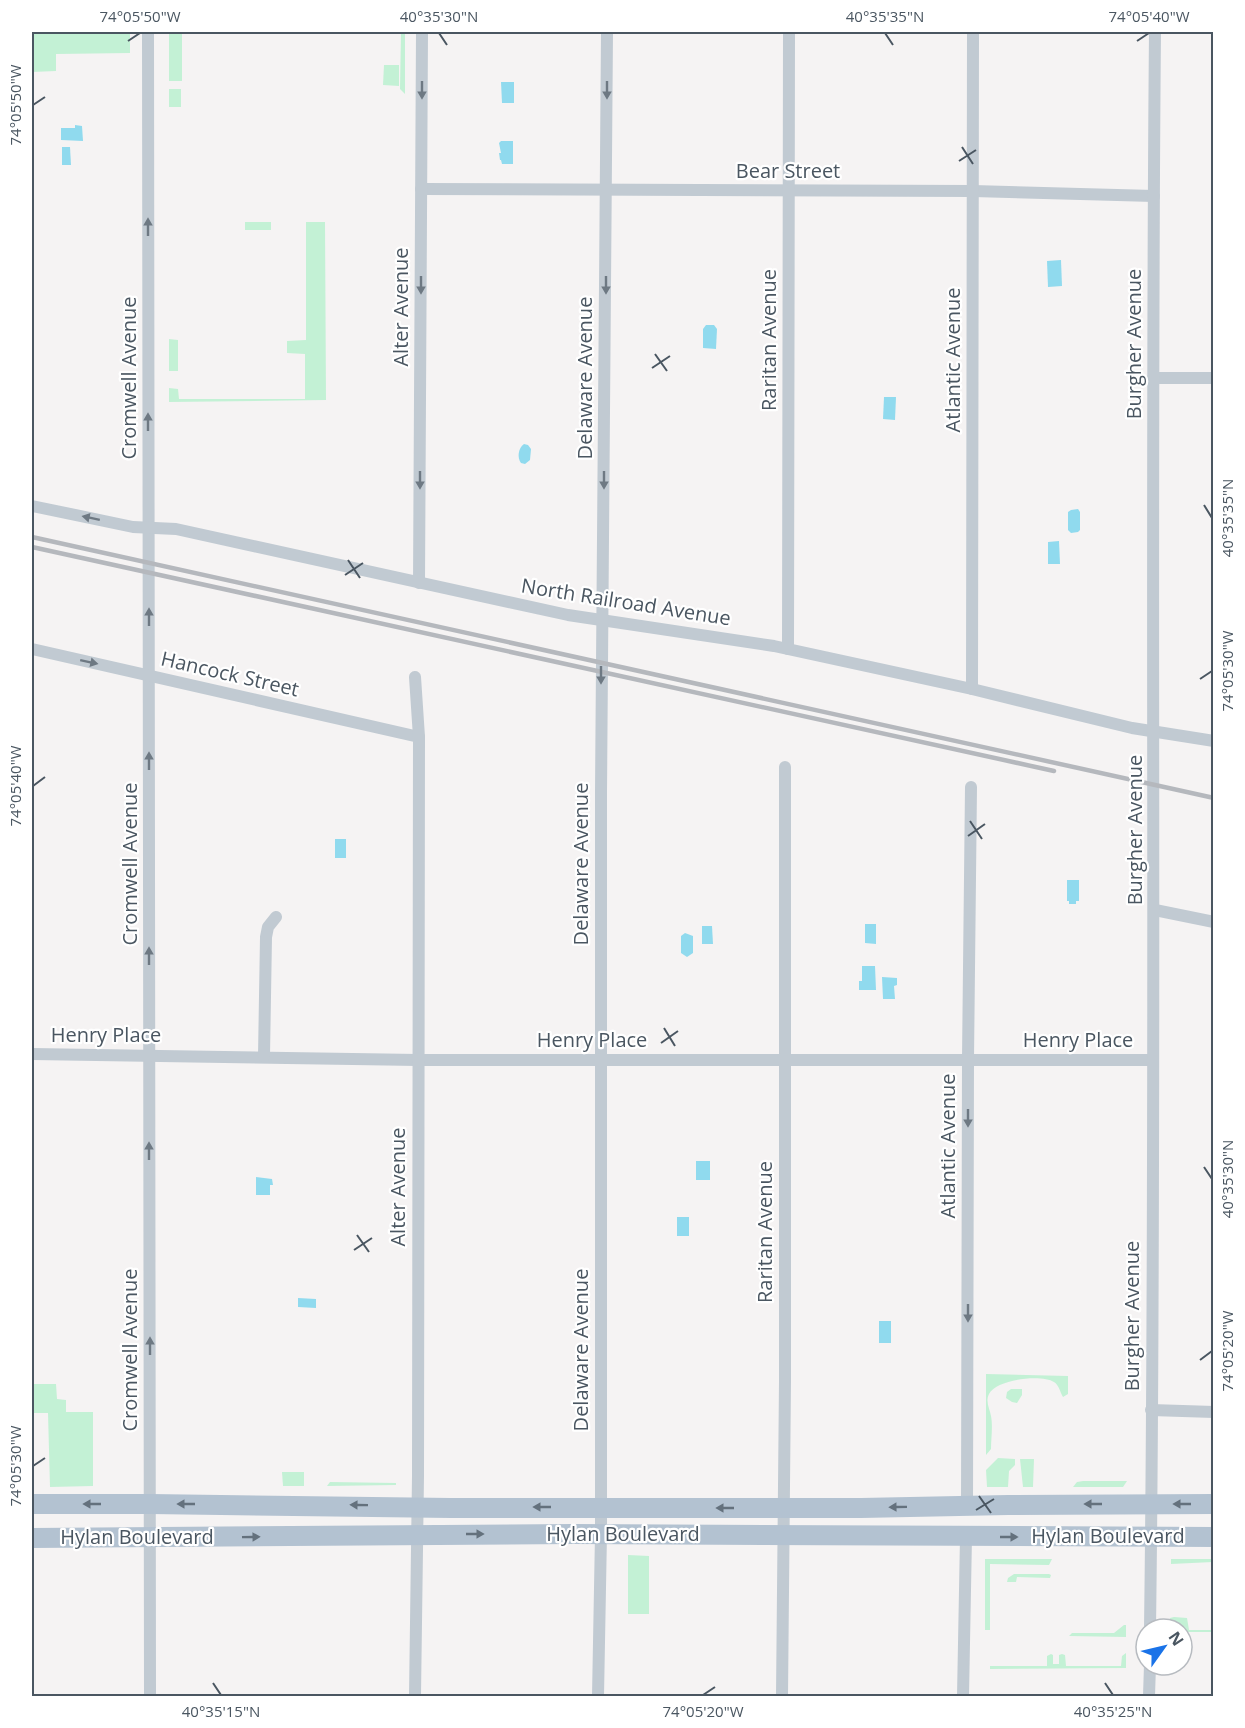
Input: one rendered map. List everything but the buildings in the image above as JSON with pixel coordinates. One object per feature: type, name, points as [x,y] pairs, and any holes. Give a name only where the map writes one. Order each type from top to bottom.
[{"type":"main road","name":"Hylan Boulevard","points":[[32,1504],[601,1508],[1214,1504]]},
{"type":"main road","name":"Hylan Boulevard","points":[[32,1538],[417,1534],[1214,1536]]},
{"type":"street","name":"Cromwell Avenue","points":[[148,32],[150,1696]]},
{"type":"street","name":"Alter Avenue","points":[[419,583],[422,32]]},
{"type":"street","name":"Delaware Avenue","points":[[598,1696],[601,1534],[600,1060],[607,32]]},
{"type":"street","name":"Raritan Avenue","points":[[788,649],[789,32]]},
{"type":"street","name":"Atlantic Avenue","points":[[972,689],[973,32]]},
{"type":"street","name":"Burgher Avenue","points":[[1150,1617],[1155,910],[1153,378],[1155,32]]},
{"type":"street","name":"Bear Street","points":[[421,189],[972,191],[1154,196]]},
{"type":"street","points":[[1153,378],[1214,378]]},
{"type":"street","name":"North Railroad Avenue","points":[[32,506],[133,527],[176,530],[602,621],[788,649],[1154,732],[1214,741]]},
{"type":"street","name":"Hancock Street","points":[[32,649],[419,737]]},
{"type":"street","name":"Alter Avenue","points":[[415,677],[419,737],[418,1507],[415,1696]]},
{"type":"street","name":"Raritan Avenue","points":[[782,1696],[785,1381],[783,1059],[785,767]]},
{"type":"street","name":"Atlantic Avenue","points":[[967,1506],[971,787]]},
{"type":"street","points":[[1155,910],[1214,922]]},
{"type":"street","points":[[264,1056],[266,937],[268,927],[276,916]]},
{"type":"street","name":"Henry Place","points":[[32,1054],[600,1060],[1153,1060]]},
{"type":"street","points":[[1151,1410],[1214,1412]]},
{"type":"street","points":[[963,1696],[966,1537]]},
{"type":"street","points":[[1149,1696],[1150,1677]]},
{"type":"green space","points":[[32,32],[130,32],[130,53],[56,54],[56,71],[32,72]]},
{"type":"green space","points":[[169,32],[182,32],[182,81],[169,81]]},
{"type":"green space","points":[[401,32],[405,32],[405,94],[400,89]]},
{"type":"green space","points":[[384,65],[399,65],[399,86],[383,85]]},
{"type":"green space","points":[[169,89],[181,89],[181,107],[169,107]]},
{"type":"green space","points":[[245,222],[271,222],[271,230],[245,230]]},
{"type":"green space","points":[[306,222],[325,222],[326,400],[169,402],[169,388],[178,389],[179,399],[305,399],[305,354],[287,353],[287,341],[306,340]]},
{"type":"green space","points":[[169,339],[178,340],[178,371],[169,371]]},
{"type":"green space","points":[[986,1374],[1068,1376],[1068,1394],[1063,1397],[1056,1383],[1040,1378],[1020,1379],[993,1389],[987,1400],[992,1428],[991,1449],[986,1455]]},
{"type":"green space","points":[[32,1384],[56,1384],[57,1399],[66,1400],[66,1412],[93,1412],[93,1486],[50,1487],[48,1413],[32,1413]]},
{"type":"green space","points":[[1011,1389],[1022,1389],[1022,1395],[1017,1403],[1006,1398],[1007,1392]]},
{"type":"green space","points":[[998,1458],[1015,1459],[1015,1465],[1009,1471],[1008,1487],[987,1487],[986,1470]]},
{"type":"green space","points":[[1020,1459],[1034,1459],[1033,1487],[1023,1487]]},
{"type":"green space","points":[[282,1472],[304,1472],[304,1486],[283,1486]]},
{"type":"green space","points":[[1127,1481],[1123,1487],[1073,1487],[1077,1482]]},
{"type":"green space","points":[[330,1482],[396,1483],[396,1485],[327,1486]]},
{"type":"green space","points":[[628,1555],[649,1556],[649,1614],[628,1614]]},
{"type":"green space","points":[[985,1559],[1052,1559],[1049,1565],[990,1564],[990,1630],[985,1630]]},
{"type":"green space","points":[[1171,1559],[1213,1559],[1213,1562],[1171,1564]]},
{"type":"green space","points":[[1014,1574],[1051,1575],[1050,1578],[1017,1577],[1016,1582],[1007,1582],[1008,1578]]},
{"type":"green space","points":[[1126,1625],[1126,1637],[1069,1636],[1072,1633],[1114,1633]]},
{"type":"green space","points":[[1194,1630],[1213,1630],[1213,1632],[1194,1632]]},
{"type":"green space","points":[[1126,1653],[1126,1668],[990,1669],[990,1666],[1047,1666],[1047,1656],[1051,1654],[1053,1664],[1059,1664],[1059,1655],[1062,1654],[1065,1655],[1066,1666],[1121,1666],[1122,1656]]},
{"type":"water","points":[[501,82],[514,82],[514,103],[502,103]]},
{"type":"water","points":[[75,125],[82,126],[83,141],[61,140],[61,128],[75,128]]},
{"type":"water","points":[[513,141],[513,164],[502,164],[499,153],[501,153],[499,143]]},
{"type":"water","points":[[62,147],[70,147],[71,165],[62,165]]},
{"type":"water","points":[[1061,260],[1062,286],[1048,287],[1047,261]]},
{"type":"water","points":[[706,325],[714,325],[717,329],[716,349],[703,348],[703,329]]},
{"type":"water","points":[[884,397],[896,397],[895,420],[883,419]]},
{"type":"water","points":[[524,444],[531,449],[530,460],[525,464],[521,463],[519,456],[519,450]]},
{"type":"water","points":[[1078,509],[1080,530],[1071,533],[1068,530],[1068,512]]},
{"type":"water","points":[[1059,541],[1060,564],[1048,564],[1048,542]]},
{"type":"water","points":[[335,839],[346,839],[346,858],[335,858]]},
{"type":"water","points":[[1067,880],[1079,880],[1079,901],[1076,901],[1076,904],[1069,904],[1067,901]]},
{"type":"water","points":[[865,924],[876,924],[876,944],[865,943]]},
{"type":"water","points":[[702,926],[712,926],[713,944],[702,944]]},
{"type":"water","points":[[685,933],[693,936],[693,953],[687,957],[681,953],[681,936]]},
{"type":"water","points":[[862,966],[875,966],[876,990],[859,990],[859,981],[862,981]]},
{"type":"water","points":[[882,977],[897,978],[897,985],[894,986],[895,999],[883,999]]},
{"type":"water","points":[[696,1161],[710,1161],[710,1180],[696,1180]]},
{"type":"water","points":[[256,1177],[272,1179],[270,1195],[256,1195]]},
{"type":"water","points":[[677,1217],[689,1217],[689,1236],[677,1236]]},
{"type":"water","points":[[298,1298],[316,1299],[316,1308],[298,1307]]},
{"type":"water","points":[[879,1321],[891,1321],[891,1343],[879,1343]]},
{"type":"railway","points":[[32,537],[1214,798]]},
{"type":"railway","points":[[32,547],[1054,771]]}]
